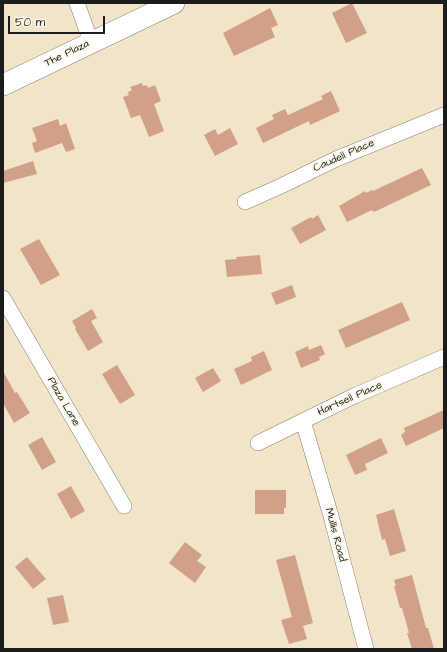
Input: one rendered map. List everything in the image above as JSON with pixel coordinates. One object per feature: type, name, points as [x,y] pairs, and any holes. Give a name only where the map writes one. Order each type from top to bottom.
[{"type":"main road","name":"The Plaza","points":[[3,85],[174,3]]},
{"type":"street","points":[[77,3],[92,42]]},
{"type":"street","name":"Caudell Place","points":[[245,202],[342,156],[444,115]]},
{"type":"street","name":"Plaza Lane","points":[[3,298],[124,506]]},
{"type":"street","name":"Hartsell Place","points":[[258,443],[354,396],[444,357]]},
{"type":"street","name":"Mullis Road","points":[[302,421],[331,516],[366,649]]},
{"type":"building","points":[[352,3],[367,33],[346,43],[332,13]]},
{"type":"building","points":[[270,8],[278,25],[271,28],[275,37],[234,56],[223,33]]},
{"type":"building","points":[[142,83],[143,86],[147,85],[148,88],[155,85],[161,101],[154,104],[164,131],[149,137],[140,115],[131,118],[123,97],[129,95],[128,92],[132,90],[130,87]]},
{"type":"building","points":[[331,91],[340,111],[310,125],[309,121],[263,143],[256,128],[274,119],[272,115],[285,109],[288,115],[323,99],[321,96]]},
{"type":"building","points":[[58,119],[60,126],[66,123],[75,149],[66,152],[62,143],[35,153],[32,143],[37,141],[32,128]]},
{"type":"building","points":[[230,128],[238,144],[215,156],[204,135],[215,129],[218,135]]},
{"type":"building","points":[[33,161],[37,174],[3,183],[3,171]]},
{"type":"building","points":[[422,168],[431,185],[374,212],[372,210],[347,222],[339,206],[365,191],[366,193],[372,190],[373,191]]},
{"type":"building","points":[[318,215],[326,230],[300,244],[291,228],[311,217],[312,219]]},
{"type":"building","points":[[39,239],[60,275],[41,285],[20,249]]},
{"type":"building","points":[[260,255],[262,274],[227,277],[225,260],[237,259],[236,257]]},
{"type":"building","points":[[292,285],[296,297],[276,305],[271,293]]},
{"type":"building","points":[[402,302],[410,320],[346,348],[338,330]]},
{"type":"building","points":[[92,309],[97,318],[91,321],[103,342],[88,351],[72,321]]},
{"type":"building","points":[[321,345],[325,354],[319,357],[320,360],[301,368],[295,352],[308,346],[309,350]]},
{"type":"building","points":[[264,351],[272,370],[241,385],[234,369],[252,361],[251,357]]},
{"type":"building","points":[[117,365],[135,395],[120,404],[102,374]]},
{"type":"building","points":[[213,368],[221,381],[203,392],[195,378]]},
{"type":"building","points":[[3,371],[15,393],[17,392],[30,413],[14,423],[3,403]]},
{"type":"building","points":[[444,410],[444,428],[406,446],[401,435],[405,432],[404,428]]},
{"type":"building","points":[[42,437],[56,462],[42,470],[28,445]]},
{"type":"building","points":[[381,438],[388,453],[365,464],[367,470],[355,475],[346,455]]},
{"type":"building","points":[[71,486],[85,511],[71,519],[57,494]]},
{"type":"building","points":[[255,490],[286,490],[286,508],[284,508],[284,514],[255,514]]},
{"type":"building","points":[[394,509],[406,551],[390,556],[385,539],[382,540],[376,515]]},
{"type":"building","points":[[185,542],[202,555],[197,561],[206,567],[195,583],[169,563]]},
{"type":"building","points":[[295,555],[313,623],[303,626],[307,639],[289,644],[281,620],[292,617],[276,560]]},
{"type":"building","points":[[27,557],[46,579],[33,589],[15,567]]},
{"type":"building","points":[[412,575],[426,628],[428,628],[434,649],[412,649],[407,633],[409,633],[402,608],[400,608],[394,586],[396,586],[394,580]]},
{"type":"building","points":[[63,595],[69,622],[53,625],[47,598]]}]
